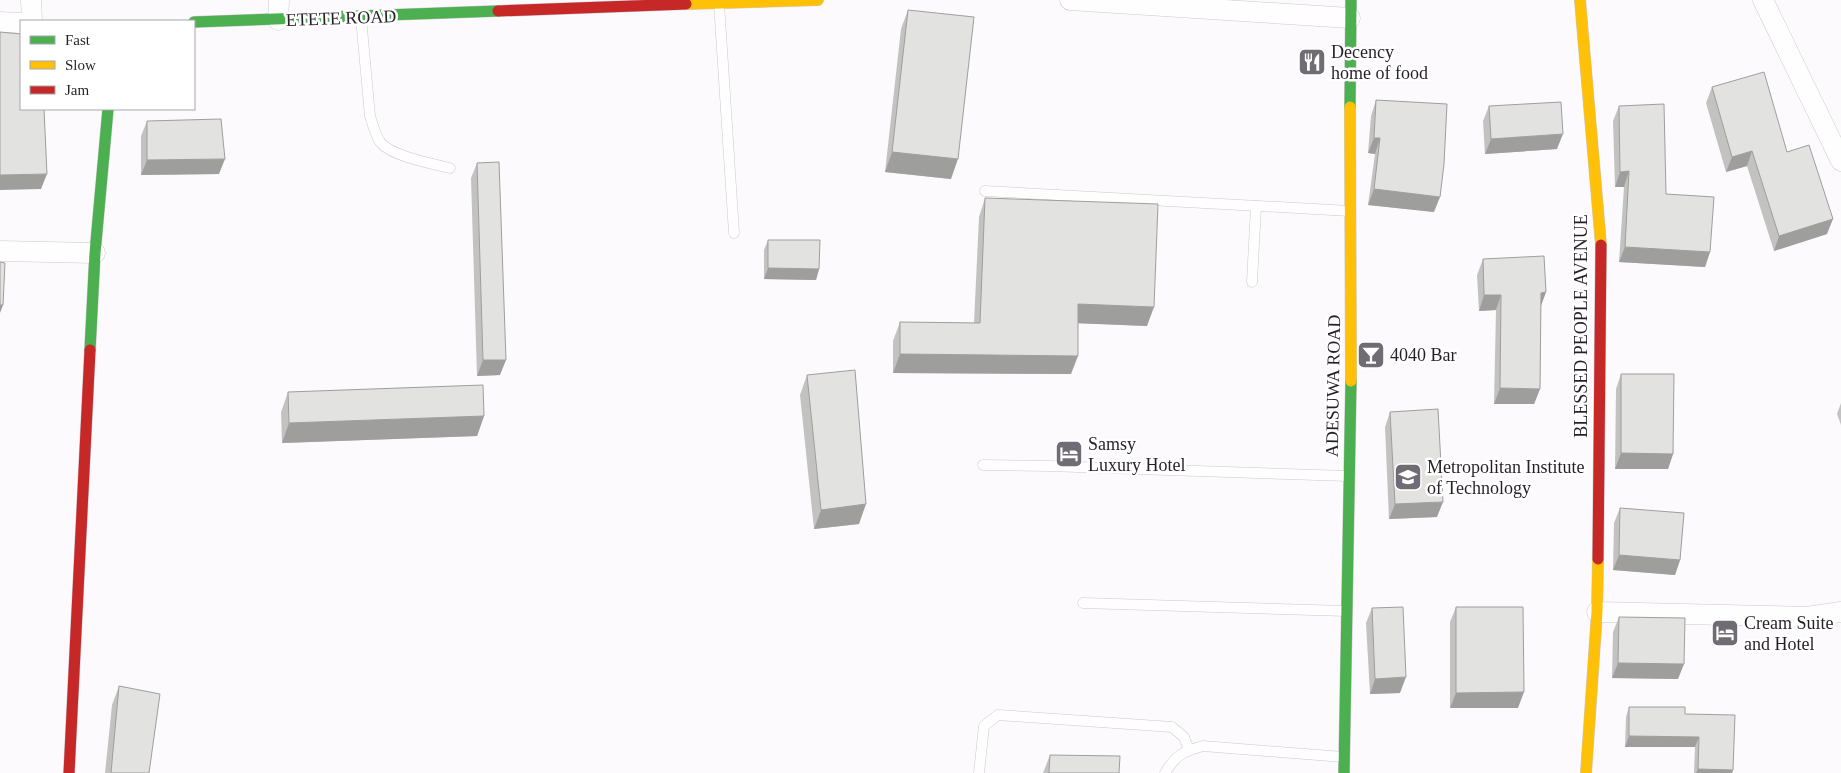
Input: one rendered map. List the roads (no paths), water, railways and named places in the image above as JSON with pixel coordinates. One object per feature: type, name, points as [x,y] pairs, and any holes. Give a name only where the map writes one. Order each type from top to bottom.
[{"type":"street","points":[[32,0],[32,20]]},
{"type":"street","points":[[278,20],[279,0]]},
{"type":"street","name":"ETETE ROAD","points":[[195,22],[818,0]]},
{"type":"street","points":[[1070,0],[1351,9]]},
{"type":"street","name":"BLESSED PEOPLE AVENUE","points":[[1580,0],[1601,241],[1597,612],[1586,773]]},
{"type":"street","points":[[1763,0],[1841,160]]},
{"type":"street","name":"ADESUWA ROAD","points":[[1344,773],[1351,364],[1351,9]]},
{"type":"street","points":[[0,22],[20,23]]},
{"type":"street","points":[[69,773],[95,253],[108,110]]},
{"type":"street","points":[[0,252],[95,253]]},
{"type":"street","points":[[1597,612],[1806,617],[1841,612]]},
{"type":"lane","points":[[719,2],[734,233]]},
{"type":"lane","points":[[361,17],[370,116],[382,144],[394,152],[429,164],[450,168]]},
{"type":"lane","points":[[985,191],[1350,211]]},
{"type":"lane","points":[[1252,282],[1256,206]]},
{"type":"lane","points":[[983,465],[1349,476]]},
{"type":"lane","points":[[1083,603],[1347,611]]},
{"type":"lane","points":[[979,773],[984,726],[998,715],[1172,727],[1184,737],[1189,750]]},
{"type":"lane","points":[[1165,773],[1174,759],[1189,750],[1203,746],[1344,758]]},
{"type":"place","name":"Decency home of food","points":[[1312,62]]},
{"type":"place","name":"4040 Bar","points":[[1371,355]]},
{"type":"place","name":"Samsy Luxury Hotel","points":[[1069,454]]},
{"type":"place","name":"Metropolitan Institute of Technology","points":[[1408,477]]},
{"type":"place","name":"Cream Suite and Hotel","points":[[1725,633]]}]
